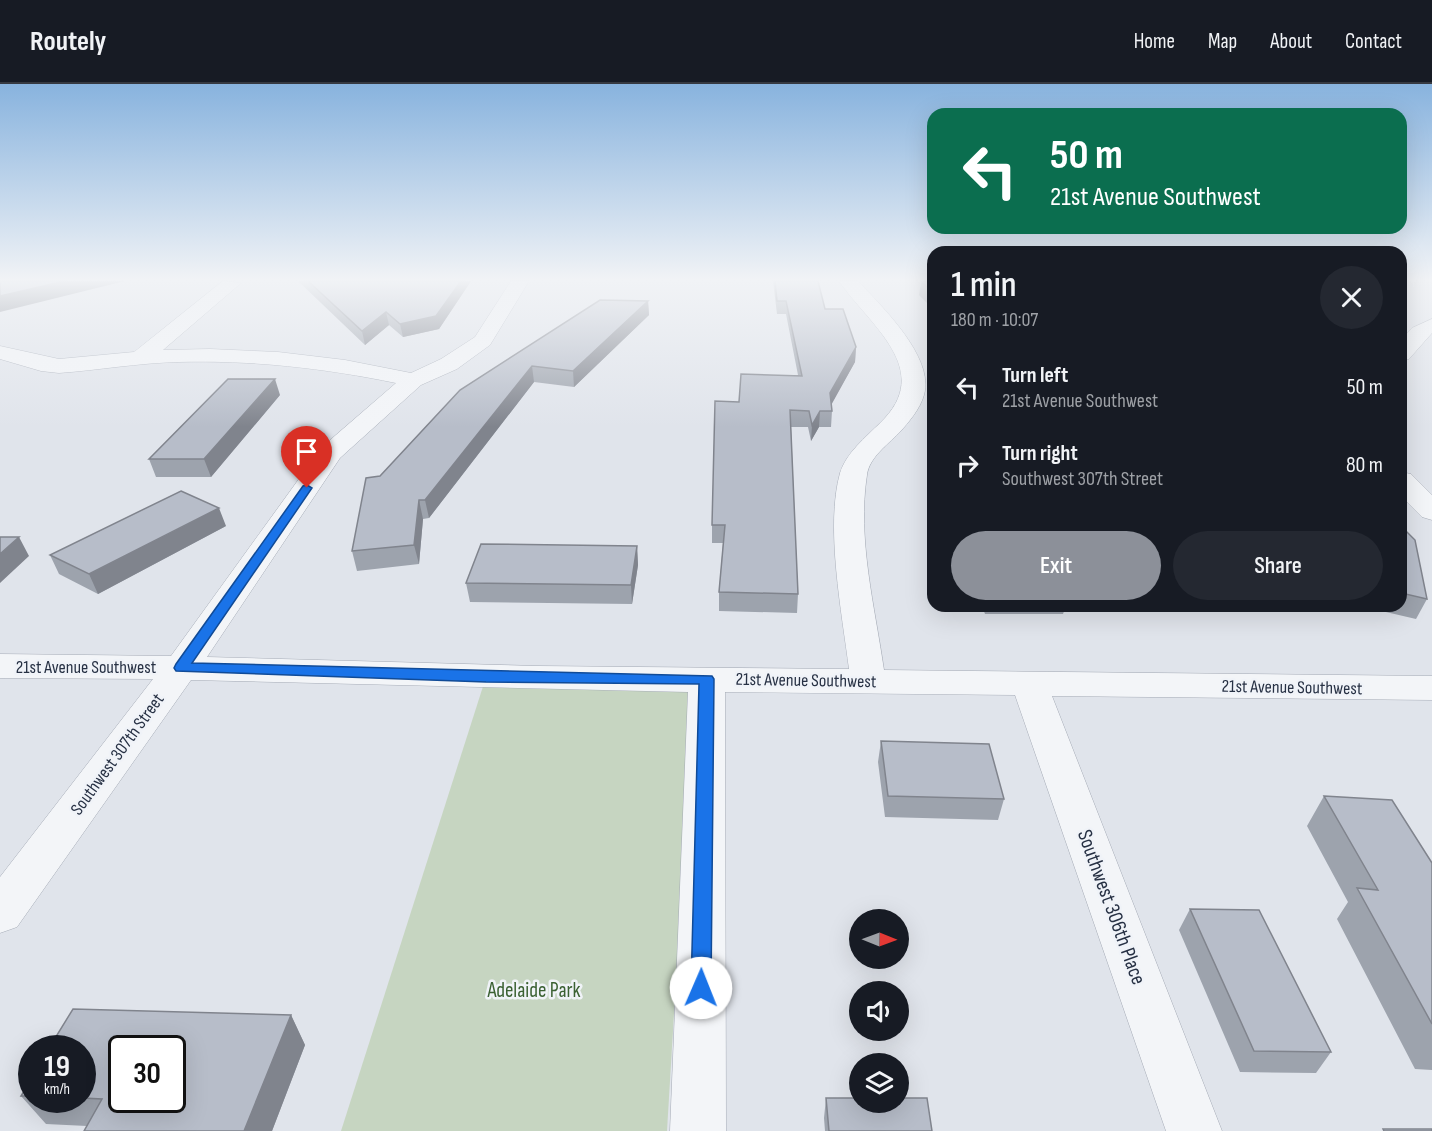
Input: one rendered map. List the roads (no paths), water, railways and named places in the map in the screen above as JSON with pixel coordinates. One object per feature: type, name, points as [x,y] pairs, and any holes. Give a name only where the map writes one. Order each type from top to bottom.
[{"type":"street","points":[[141,358],[175,330]]},
{"type":"street","name":"Southwest 307th Street","points":[[0,913],[181,668],[331,453],[413,380],[449,364],[483,341],[490,330]]},
{"type":"street","points":[[868,681],[853,548],[853,473],[865,453],[897,421],[909,404],[914,387],[907,357],[890,330]]},
{"type":"street","points":[[1407,347],[1423,330]]},
{"type":"street","points":[[0,352],[59,366],[188,356],[297,359],[343,364],[413,380]]},
{"type":"street","points":[[0,367],[21,358]]},
{"type":"street","points":[[1407,486],[1432,511]]},
{"type":"street","name":"21st Avenue Southwest","points":[[0,666],[181,668],[486,677],[1432,688]]},
{"type":"street","points":[[698,1131],[707,679]]},
{"type":"street","name":"Southwest 306th Place","points":[[1029,683],[1194,1131]]},
{"type":"park label","name":"Adelaide Park","points":[[534,990]]}]
